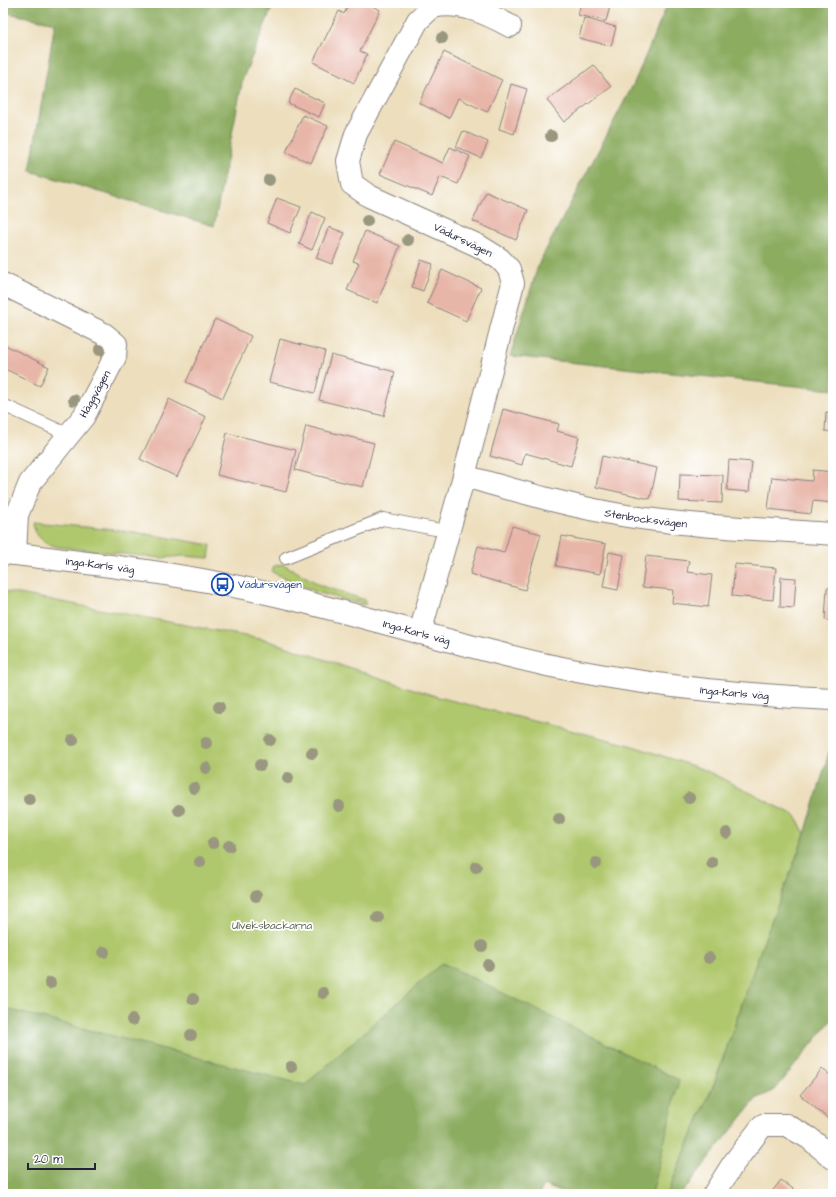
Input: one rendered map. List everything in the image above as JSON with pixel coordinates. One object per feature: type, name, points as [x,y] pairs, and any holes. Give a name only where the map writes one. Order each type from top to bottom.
[{"type":"street","name":"Vädursvägen","points":[[420,633],[464,476],[511,297],[513,283],[509,270],[500,259],[479,246],[369,196],[352,184],[348,161],[356,134],[418,20],[432,8],[447,3],[473,7],[510,26]]},
{"type":"street","name":"Häggvägen","points":[[3,284],[104,334],[116,344],[115,357],[84,416],[30,482],[17,515],[9,554]]},
{"type":"street","name":"Stenbocksvägen","points":[[464,476],[567,504],[627,516],[702,525],[833,534]]},
{"type":"street","name":"Inga-Karls väg","points":[[9,554],[169,573],[200,579],[301,601],[420,633],[545,664],[618,679],[694,689],[773,696],[833,699]]},
{"type":"street","points":[[714,1194],[733,1164],[763,1125],[786,1125],[809,1138],[833,1158]]},
{"type":"lane","points":[[3,405],[69,435]]},
{"type":"lane","points":[[286,558],[383,519],[435,529]]},
{"type":"green space","points":[[3,3],[274,3],[243,78],[214,226],[30,171],[55,23],[3,12]]},
{"type":"green space","points":[[668,3],[833,3],[833,390],[510,356],[539,263],[634,83]]},
{"type":"green space","points":[[33,522],[135,532],[211,545],[209,558],[183,556],[161,558],[58,547],[48,544],[41,539],[36,532]]},
{"type":"green space","points":[[283,564],[322,586],[365,600],[365,605],[316,592],[272,572],[274,566]]},
{"type":"green space","name":"Ulveksbackarna","points":[[3,591],[266,640],[438,697],[630,745],[705,770],[796,816],[805,834],[761,949],[716,1079],[667,1194],[563,1194],[544,1185],[539,1194],[3,1194]]},
{"type":"green space","points":[[833,739],[833,1018],[775,1090],[756,1099],[681,1194],[667,1194],[716,1079],[761,949],[805,834]]},
{"type":"green space","points":[[442,963],[679,1080],[652,1194],[575,1194],[544,1185],[539,1194],[3,1194],[3,1008],[305,1085]]},
{"type":"building","points":[[349,3],[367,3],[380,10],[360,51],[367,54],[354,83],[313,62],[339,11],[344,14]]},
{"type":"building","points":[[581,3],[611,3],[606,21],[578,15]]},
{"type":"building","points":[[584,18],[616,27],[611,46],[579,38]]},
{"type":"building","points":[[444,52],[502,80],[487,112],[458,98],[449,118],[419,103]]},
{"type":"building","points":[[594,65],[611,87],[564,122],[547,100]]},
{"type":"building","points":[[511,84],[527,89],[514,134],[499,129]]},
{"type":"building","points":[[295,89],[325,103],[319,117],[288,103]]},
{"type":"building","points":[[303,115],[328,126],[311,163],[286,152]]},
{"type":"building","points":[[463,131],[488,142],[481,158],[456,147]]},
{"type":"building","points":[[394,142],[443,163],[450,147],[470,156],[458,184],[440,177],[432,196],[380,174]]},
{"type":"building","points":[[486,192],[528,210],[516,240],[473,221]]},
{"type":"building","points":[[277,198],[301,207],[290,233],[267,223]]},
{"type":"building","points":[[312,212],[325,218],[312,250],[299,244]]},
{"type":"building","points":[[329,227],[345,233],[332,264],[316,258]]},
{"type":"building","points":[[365,231],[400,246],[377,303],[347,290],[359,263],[353,261]]},
{"type":"building","points":[[421,260],[433,264],[423,291],[412,287]]},
{"type":"building","points":[[442,270],[481,288],[466,321],[427,303]]},
{"type":"building","points":[[215,319],[251,336],[223,398],[186,382]]},
{"type":"building","points":[[280,339],[325,351],[315,393],[269,382]]},
{"type":"building","points":[[3,344],[49,367],[40,386],[3,368]]},
{"type":"building","points":[[331,355],[395,372],[384,416],[319,400]]},
{"type":"building","points":[[169,399],[206,417],[177,477],[140,459]]},
{"type":"building","points":[[503,409],[559,424],[557,431],[579,437],[571,466],[525,453],[522,465],[490,456]]},
{"type":"building","points":[[826,412],[833,413],[833,432],[825,431]]},
{"type":"building","points":[[306,426],[374,443],[363,487],[295,470]]},
{"type":"building","points":[[227,433],[296,450],[286,492],[217,475]]},
{"type":"building","points":[[602,456],[657,468],[650,499],[596,487]]},
{"type":"building","points":[[729,460],[752,462],[749,492],[727,490]]},
{"type":"building","points":[[813,470],[833,472],[833,503],[813,501],[811,514],[768,509],[772,477],[812,481]]},
{"type":"building","points":[[680,474],[723,475],[722,503],[679,501]]},
{"type":"building","points":[[512,526],[541,534],[525,590],[470,574],[478,546],[504,553]]},
{"type":"building","points":[[562,536],[606,544],[600,574],[556,566]]},
{"type":"building","points":[[609,552],[624,555],[618,590],[603,587]]},
{"type":"building","points":[[646,556],[689,561],[687,572],[712,575],[708,607],[672,603],[673,590],[642,587]]},
{"type":"building","points":[[735,564],[776,568],[773,600],[732,596]]},
{"type":"building","points":[[781,577],[796,578],[794,608],[780,607]]},
{"type":"building","points":[[827,588],[833,588],[833,621],[825,620]]},
{"type":"building","points":[[822,1069],[833,1077],[833,1123],[800,1095]]},
{"type":"building","points":[[781,1180],[800,1194],[770,1194]]},
{"type":"place","name":"Vädursvägen","points":[[223,584]]}]
